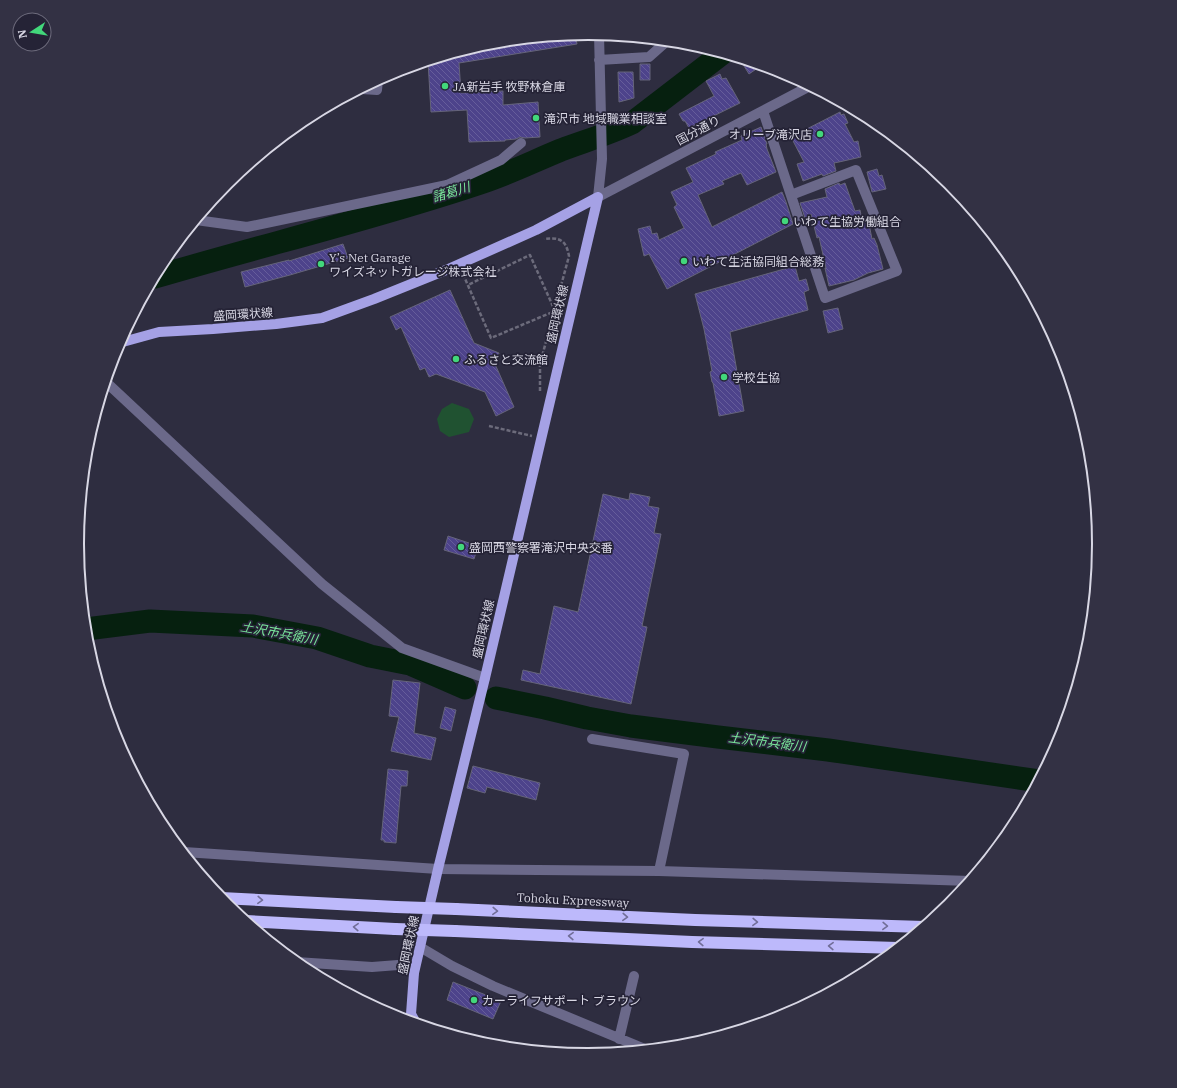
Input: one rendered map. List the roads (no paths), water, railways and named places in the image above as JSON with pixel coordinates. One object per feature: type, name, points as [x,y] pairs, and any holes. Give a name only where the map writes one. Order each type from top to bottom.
[{"type":"highway","name":"Tohoku Expressway","points":[[231,898],[695,920],[916,927]]},
{"type":"highway","points":[[254,921],[692,942],[890,948]]},
{"type":"main road","name":"盛岡環状線","points":[[127,341],[159,332],[268,325],[322,318],[374,300],[536,230],[598,197]]},
{"type":"main road","name":"盛岡環状線","points":[[412,1016],[414,973],[420,946],[485,678],[598,197]]},
{"type":"street","points":[[598,197],[602,159],[599,40]]},
{"type":"street","points":[[599,60],[649,57],[663,46]]},
{"type":"street","name":"国分通り","points":[[598,197],[804,89]]},
{"type":"street","points":[[763,110],[790,195],[825,298],[897,271],[856,170],[790,195]]},
{"type":"street","points":[[203,221],[247,227],[447,185],[501,160],[521,143]]},
{"type":"street","points":[[110,386],[322,584],[402,648],[485,678]]},
{"type":"street","points":[[592,739],[684,754],[659,870]]},
{"type":"street","points":[[190,852],[438,869],[659,870],[963,881]]},
{"type":"street","points":[[420,946],[452,966],[493,986],[636,1046]]},
{"type":"street","points":[[308,963],[372,967],[398,965],[414,973]]},
{"type":"street","points":[[619,1039],[634,976]]},
{"type":"waterway","name":"諸葛川","points":[[162,275],[359,220],[501,176],[561,150],[632,123],[718,57]]},
{"type":"waterway","name":"土沢市兵衛川","points":[[92,628],[150,621],[253,626],[317,638],[370,656],[410,664],[465,688]]},
{"type":"waterway","name":"土沢市兵衛川","points":[[496,698],[631,726],[828,750],[1034,780]]},
{"type":"place","name":"JA新岩手 牧野林倉庫","points":[[445,86]]},
{"type":"place","name":"滝沢市 地域職業相談室","points":[[536,118]]},
{"type":"place","name":"オリーブ滝沢店","points":[[820,134]]},
{"type":"place","name":"いわて生協労働組合","points":[[785,221]]},
{"type":"place","name":"いわて生活協同組合総務","points":[[684,261]]},
{"type":"place","name":"Y’s Net Garage ワイズネットガレージ株式会社","points":[[321,264]]},
{"type":"place","name":"ふるさと交流館","points":[[456,359]]},
{"type":"place","name":"学校生協","points":[[724,377]]},
{"type":"place","name":"盛岡西警察署滝沢中央交番","points":[[461,547]]},
{"type":"place","name":"カーライフサポート ブラウン","points":[[474,1000]]}]
